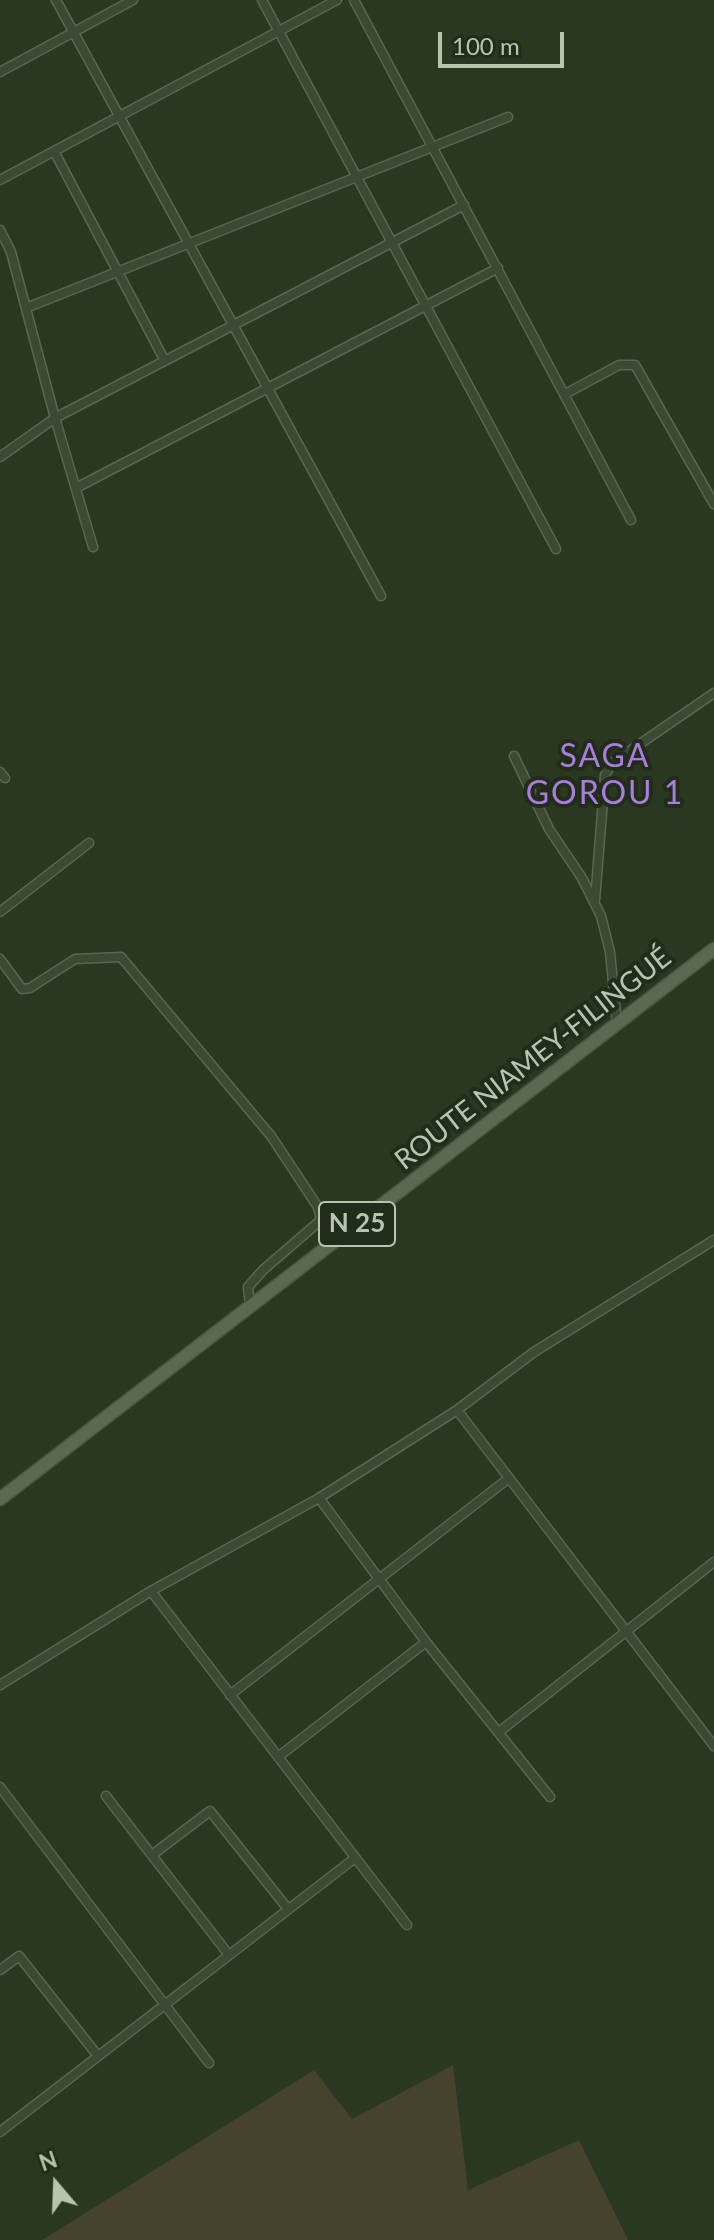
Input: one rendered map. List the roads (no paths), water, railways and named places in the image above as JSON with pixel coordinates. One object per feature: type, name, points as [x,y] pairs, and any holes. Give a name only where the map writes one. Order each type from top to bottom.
[{"type":"main road","name":"ROUTE NIAMEY-FILINGUÉ","points":[[0,1499],[714,949]]},
{"type":"street","points":[[56,0],[381,596]]},
{"type":"street","points":[[0,72],[133,0]]},
{"type":"street","points":[[262,0],[556,549]]},
{"type":"street","points":[[0,180],[337,0]]},
{"type":"street","points":[[354,0],[631,520]]},
{"type":"street","points":[[26,308],[508,117]]},
{"type":"street","points":[[54,151],[165,361]]},
{"type":"street","points":[[0,457],[55,418],[464,205]]},
{"type":"street","points":[[0,230],[11,252],[93,547]]},
{"type":"street","points":[[76,488],[498,268]]},
{"type":"street","points":[[565,394],[619,365],[635,365],[714,504]]},
{"type":"street","points":[[594,903],[605,775],[612,763],[714,693]]},
{"type":"street","points":[[514,756],[549,829],[582,878],[594,903],[610,952],[617,1024]]},
{"type":"street","points":[[0,912],[89,843]]},
{"type":"street","points":[[0,959],[22,989],[30,988],[75,959],[121,957],[271,1136],[318,1207],[321,1220],[248,1287],[250,1306]]},
{"type":"street","points":[[0,1685],[151,1591],[319,1498],[457,1410],[534,1352],[714,1240]]},
{"type":"street","points":[[457,1410],[714,1746]]},
{"type":"street","points":[[230,1695],[509,1478]]},
{"type":"street","points":[[319,1498],[426,1642],[550,1797]]},
{"type":"street","points":[[499,1732],[714,1562]]},
{"type":"street","points":[[151,1591],[407,1925]]},
{"type":"street","points":[[278,1757],[426,1642]]},
{"type":"street","points":[[0,1787],[209,2063]]},
{"type":"street","points":[[106,1796],[229,1955]]},
{"type":"street","points":[[152,1855],[210,1811],[288,1909]]},
{"type":"street","points":[[0,2132],[355,1858]]},
{"type":"street","points":[[0,1970],[19,1956],[98,2056]]},
{"type":"district","name":"SAGA GOROU 1","points":[[605,776]]}]
